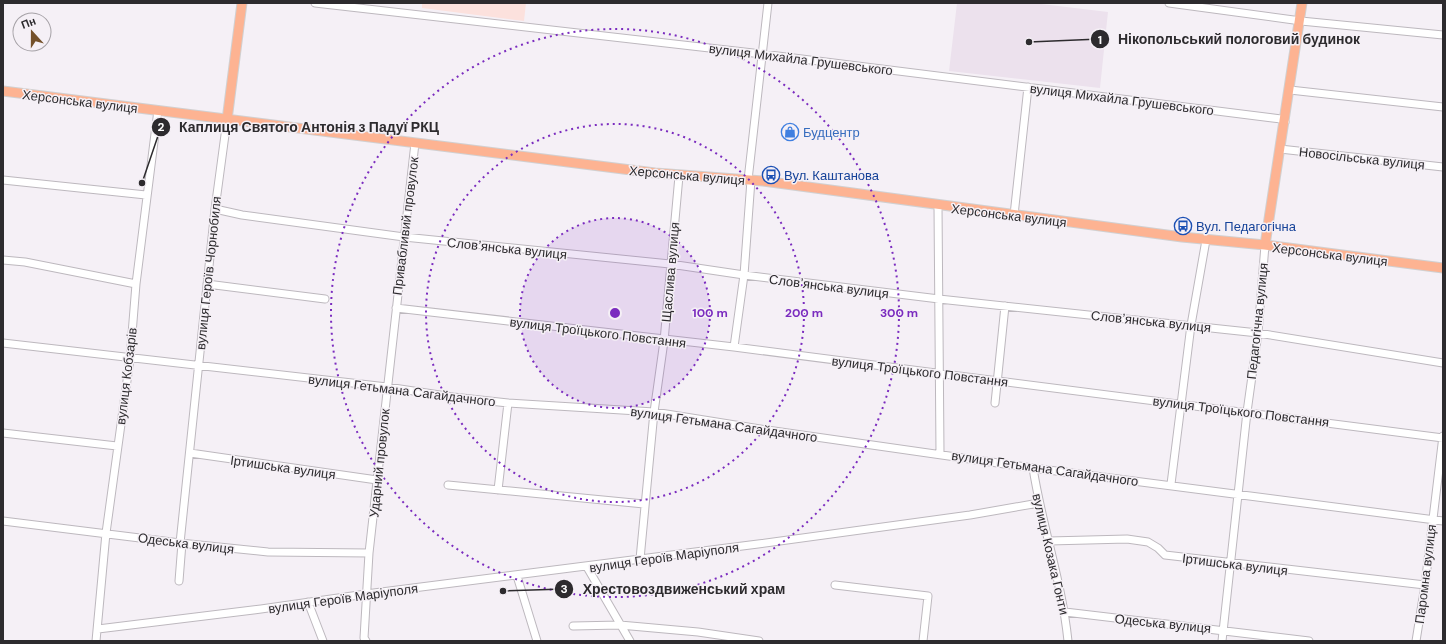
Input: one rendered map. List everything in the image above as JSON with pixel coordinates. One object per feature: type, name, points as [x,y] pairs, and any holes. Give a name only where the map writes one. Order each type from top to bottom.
[{"type":"main road","name":"вулиця Героїв Чорнобиля","points":[[227,120],[242,3]]},
{"type":"main road","name":"Педагогічна вулиця","points":[[1265,245],[1301,22],[1302,3]]},
{"type":"main road","name":"Херсонська вулиця","points":[[3,91],[679,176],[749,180],[1206,240],[1265,245],[1443,268]]},
{"type":"street","name":"вулиця Михайла Грушевського","points":[[315,3],[762,54],[1281,119],[1285,122]]},
{"type":"street","points":[[734,347],[744,275],[749,180],[768,3]]},
{"type":"street","points":[[1169,3],[1301,22],[1443,35]]},
{"type":"street","points":[[1014,215],[1028,87]]},
{"type":"street","points":[[1290,90],[1443,107]]},
{"type":"street","name":"вулиця Кобзарів","points":[[96,641],[106,533],[130,359],[136,284],[146,195],[158,110]]},
{"type":"street","name":"вулиця Героїв Чорнобиля","points":[[178,582],[214,209],[227,120]]},
{"type":"street","name":"Привабливий провулок","points":[[396,308],[415,143]]},
{"type":"street","name":"Новосільська вулиця","points":[[1280,149],[1443,167]]},
{"type":"street","name":"Щаслива вулиця","points":[[640,559],[644,504],[654,412],[664,341],[679,176]]},
{"type":"street","points":[[3,180],[146,195]]},
{"type":"street","points":[[938,206],[940,453]]},
{"type":"street","name":"Словʼянська вулиця","points":[[214,209],[242,215],[404,237],[670,264],[744,275],[938,299],[1258,333],[1443,363]]},
{"type":"street","points":[[1171,484],[1191,326],[1206,240]]},
{"type":"street","name":"Педагогічна вулиця","points":[[1222,641],[1229,564],[1258,333],[1265,245]]},
{"type":"street","points":[[3,260],[24,262],[136,284]]},
{"type":"street","points":[[207,284],[325,299]]},
{"type":"street","points":[[995,403],[1005,306]]},
{"type":"street","name":"вулиця Троїцького Повстання","points":[[396,308],[664,341],[734,347],[1443,437]]},
{"type":"street","name":"Ударний провулок","points":[[366,641],[364,638],[369,553],[396,308]]},
{"type":"street","name":"вулиця Гетьмана Сагайдачного","points":[[3,343],[130,359],[198,365],[387,387],[453,397],[508,403],[654,412],[767,430],[940,453],[1033,468],[1171,484],[1443,521]]},
{"type":"street","points":[[498,490],[508,403]]},
{"type":"street","points":[[3,433],[118,446]]},
{"type":"street","name":"Паромна вулиця","points":[[1416,641],[1425,585],[1443,437]]},
{"type":"street","name":"Іртишська вулиця","points":[[190,453],[377,480]]},
{"type":"street","name":"вулиця Козака Гонти","points":[[1033,468],[1039,503],[1065,612],[1068,641]]},
{"type":"street","points":[[448,485],[644,504]]},
{"type":"street","name":"вулиця Героїв Маріуполя","points":[[98,629],[587,567],[970,515],[1039,503]]},
{"type":"street","name":"Одеська вулиця","points":[[3,521],[268,552],[369,553]]},
{"type":"street","name":"Іртишська вулиця","points":[[1049,541],[1127,539],[1148,542],[1158,548],[1165,555],[1229,564],[1425,585]]},
{"type":"street","points":[[587,567],[630,641]]},
{"type":"street","points":[[517,576],[537,641]]},
{"type":"street","points":[[835,585],[928,596],[923,641]]},
{"type":"street","points":[[308,602],[323,641]]},
{"type":"street","name":"Одеська вулиця","points":[[1065,612],[1309,641]]},
{"type":"street","points":[[573,626],[620,625],[698,632],[759,641]]},
{"type":"shaded area","points":[[422,3],[526,3],[524,21],[422,8]]},
{"type":"shaded area","points":[[957,3],[1033,3],[1108,12],[1100,88],[949,71]]},
{"type":"place","name":"Нікопольський пологовий будинок","points":[[1029,42]]},
{"type":"place","name":"Будцентр","points":[[790,132]]},
{"type":"place","name":"Вул. Каштанова","points":[[771,175]]},
{"type":"place","name":"Каплиця Святого Антонія з Падуї РКЦ","points":[[142,183]]},
{"type":"place","name":"Вул. Педагогічна","points":[[1183,226]]},
{"type":"place","name":"Хрестовоздвиженський храм","points":[[503,591]]}]
